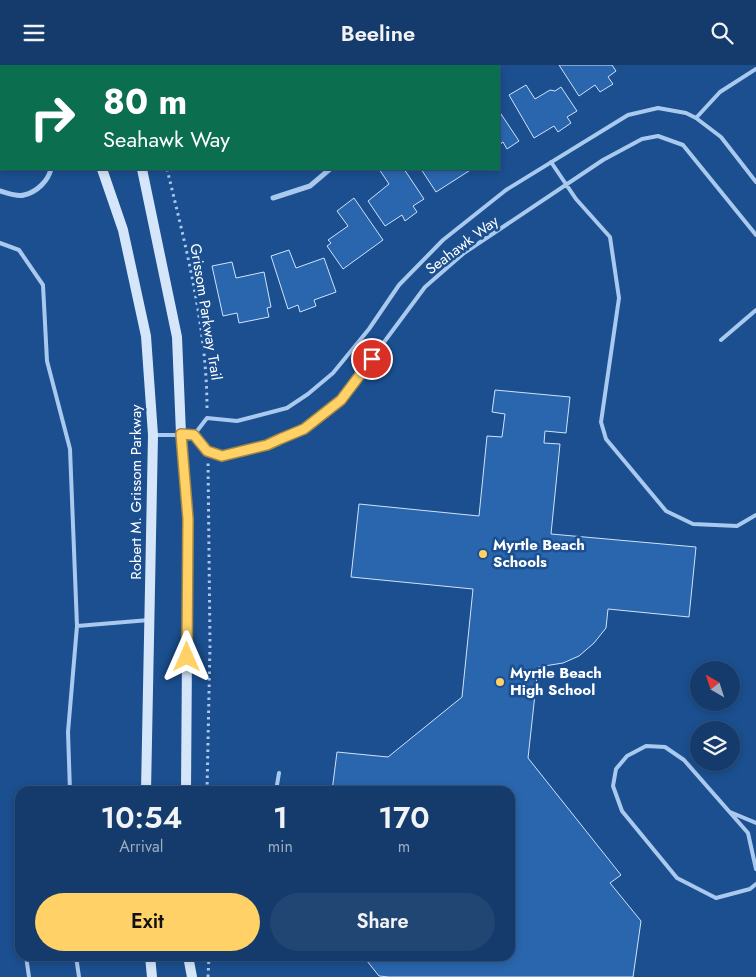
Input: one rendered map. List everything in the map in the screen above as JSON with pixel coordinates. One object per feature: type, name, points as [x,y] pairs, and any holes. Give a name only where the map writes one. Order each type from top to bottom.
[{"type":"main road","name":"Robert M. Grissom Parkway","points":[[102,170],[122,230],[146,336],[153,435],[151,620],[146,786]]},
{"type":"main road","points":[[142,170],[177,337],[181,434],[188,519],[186,786]]},
{"type":"main road","points":[[150,961],[152,977]]},
{"type":"main road","points":[[189,961],[192,977]]},
{"type":"street","points":[[0,191],[22,196],[40,187],[50,175],[51,170]]},
{"type":"street","points":[[273,198],[310,187],[329,170]]},
{"type":"lane","points":[[696,118],[720,92],[756,69]]},
{"type":"lane","name":"Seahawk Way","points":[[207,418],[237,421],[287,408],[308,394],[333,373],[369,329],[399,285],[443,240],[506,190],[628,115],[658,108],[686,113],[696,118],[721,137],[756,182]]},
{"type":"lane","name":"Seahawk Way","points":[[207,451],[222,456],[267,445],[304,429],[341,400],[425,287],[464,253],[603,160],[642,139],[658,136],[683,145],[756,235]]},
{"type":"lane","points":[[551,162],[576,199],[610,237],[619,298],[601,422],[606,439],[666,511],[692,524],[737,527],[756,515]]},
{"type":"lane","points":[[0,243],[19,250],[43,285],[47,361],[70,449],[77,625],[68,732],[70,786]]},
{"type":"lane","points":[[720,340],[756,310]]},
{"type":"lane","points":[[194,435],[207,418]]},
{"type":"lane","points":[[153,435],[194,435],[207,451]]},
{"type":"lane","points":[[77,625],[151,620]]},
{"type":"lane","points":[[756,869],[748,833],[684,760],[665,747],[646,746],[627,755],[616,769],[613,786],[622,811],[677,878],[716,898],[750,889],[756,884]]},
{"type":"lane","points":[[277,786],[279,773]]},
{"type":"lane","points":[[729,812],[756,823]]},
{"type":"lane","points":[[27,961],[29,977]]},
{"type":"lane","points":[[77,961],[79,977]]},
{"type":"path","name":"Grissom Parkway Trail","points":[[167,170],[183,235],[196,304],[207,377],[207,418]]},
{"type":"path","points":[[207,451],[210,645],[207,786]]},
{"type":"path","points":[[208,977],[209,961]]},
{"type":"building","points":[[559,65],[612,65],[616,71],[608,77],[613,84],[600,92],[595,85],[579,96]]},
{"type":"building","points":[[526,85],[535,99],[550,90],[555,91],[561,87],[577,111],[567,117],[571,123],[558,132],[554,126],[534,138],[509,95]]},
{"type":"building","points":[[500,112],[519,141],[507,149],[503,142],[500,144]]},
{"type":"building","points":[[380,170],[405,170],[424,199],[413,206],[417,212],[405,221],[402,215],[385,226],[368,201],[389,184]]},
{"type":"building","points":[[422,170],[470,170],[436,192]]},
{"type":"building","points":[[354,198],[383,240],[343,269],[327,246],[331,243],[328,240],[348,226],[337,211]]},
{"type":"building","points":[[289,250],[296,268],[324,258],[336,292],[314,300],[316,306],[300,312],[298,305],[288,309],[271,256]]},
{"type":"building","points":[[232,262],[236,278],[264,272],[271,307],[267,308],[269,317],[239,323],[237,313],[223,316],[212,266]]},
{"type":"building","name":"Myrtle Beach High School","points":[[495,390],[570,397],[566,433],[545,431],[544,443],[560,444],[551,534],[696,547],[689,617],[608,609],[606,628],[594,643],[579,656],[563,663],[538,667],[528,758],[621,875],[610,883],[641,921],[633,977],[389,977],[379,976],[367,961],[515,961],[515,786],[333,786],[337,752],[388,757],[462,697],[473,589],[351,577],[359,504],[479,516],[487,436],[502,437],[505,414],[492,412]]},
{"type":"place","name":"Myrtle Beach Schools","points":[[483,554]]},
{"type":"place","name":"Myrtle Beach High School","points":[[500,682]]},
{"type":"route","points":[[187,657],[188,519],[181,434],[194,435],[207,451],[222,456],[267,445],[304,429],[341,400],[372,359]]}]
